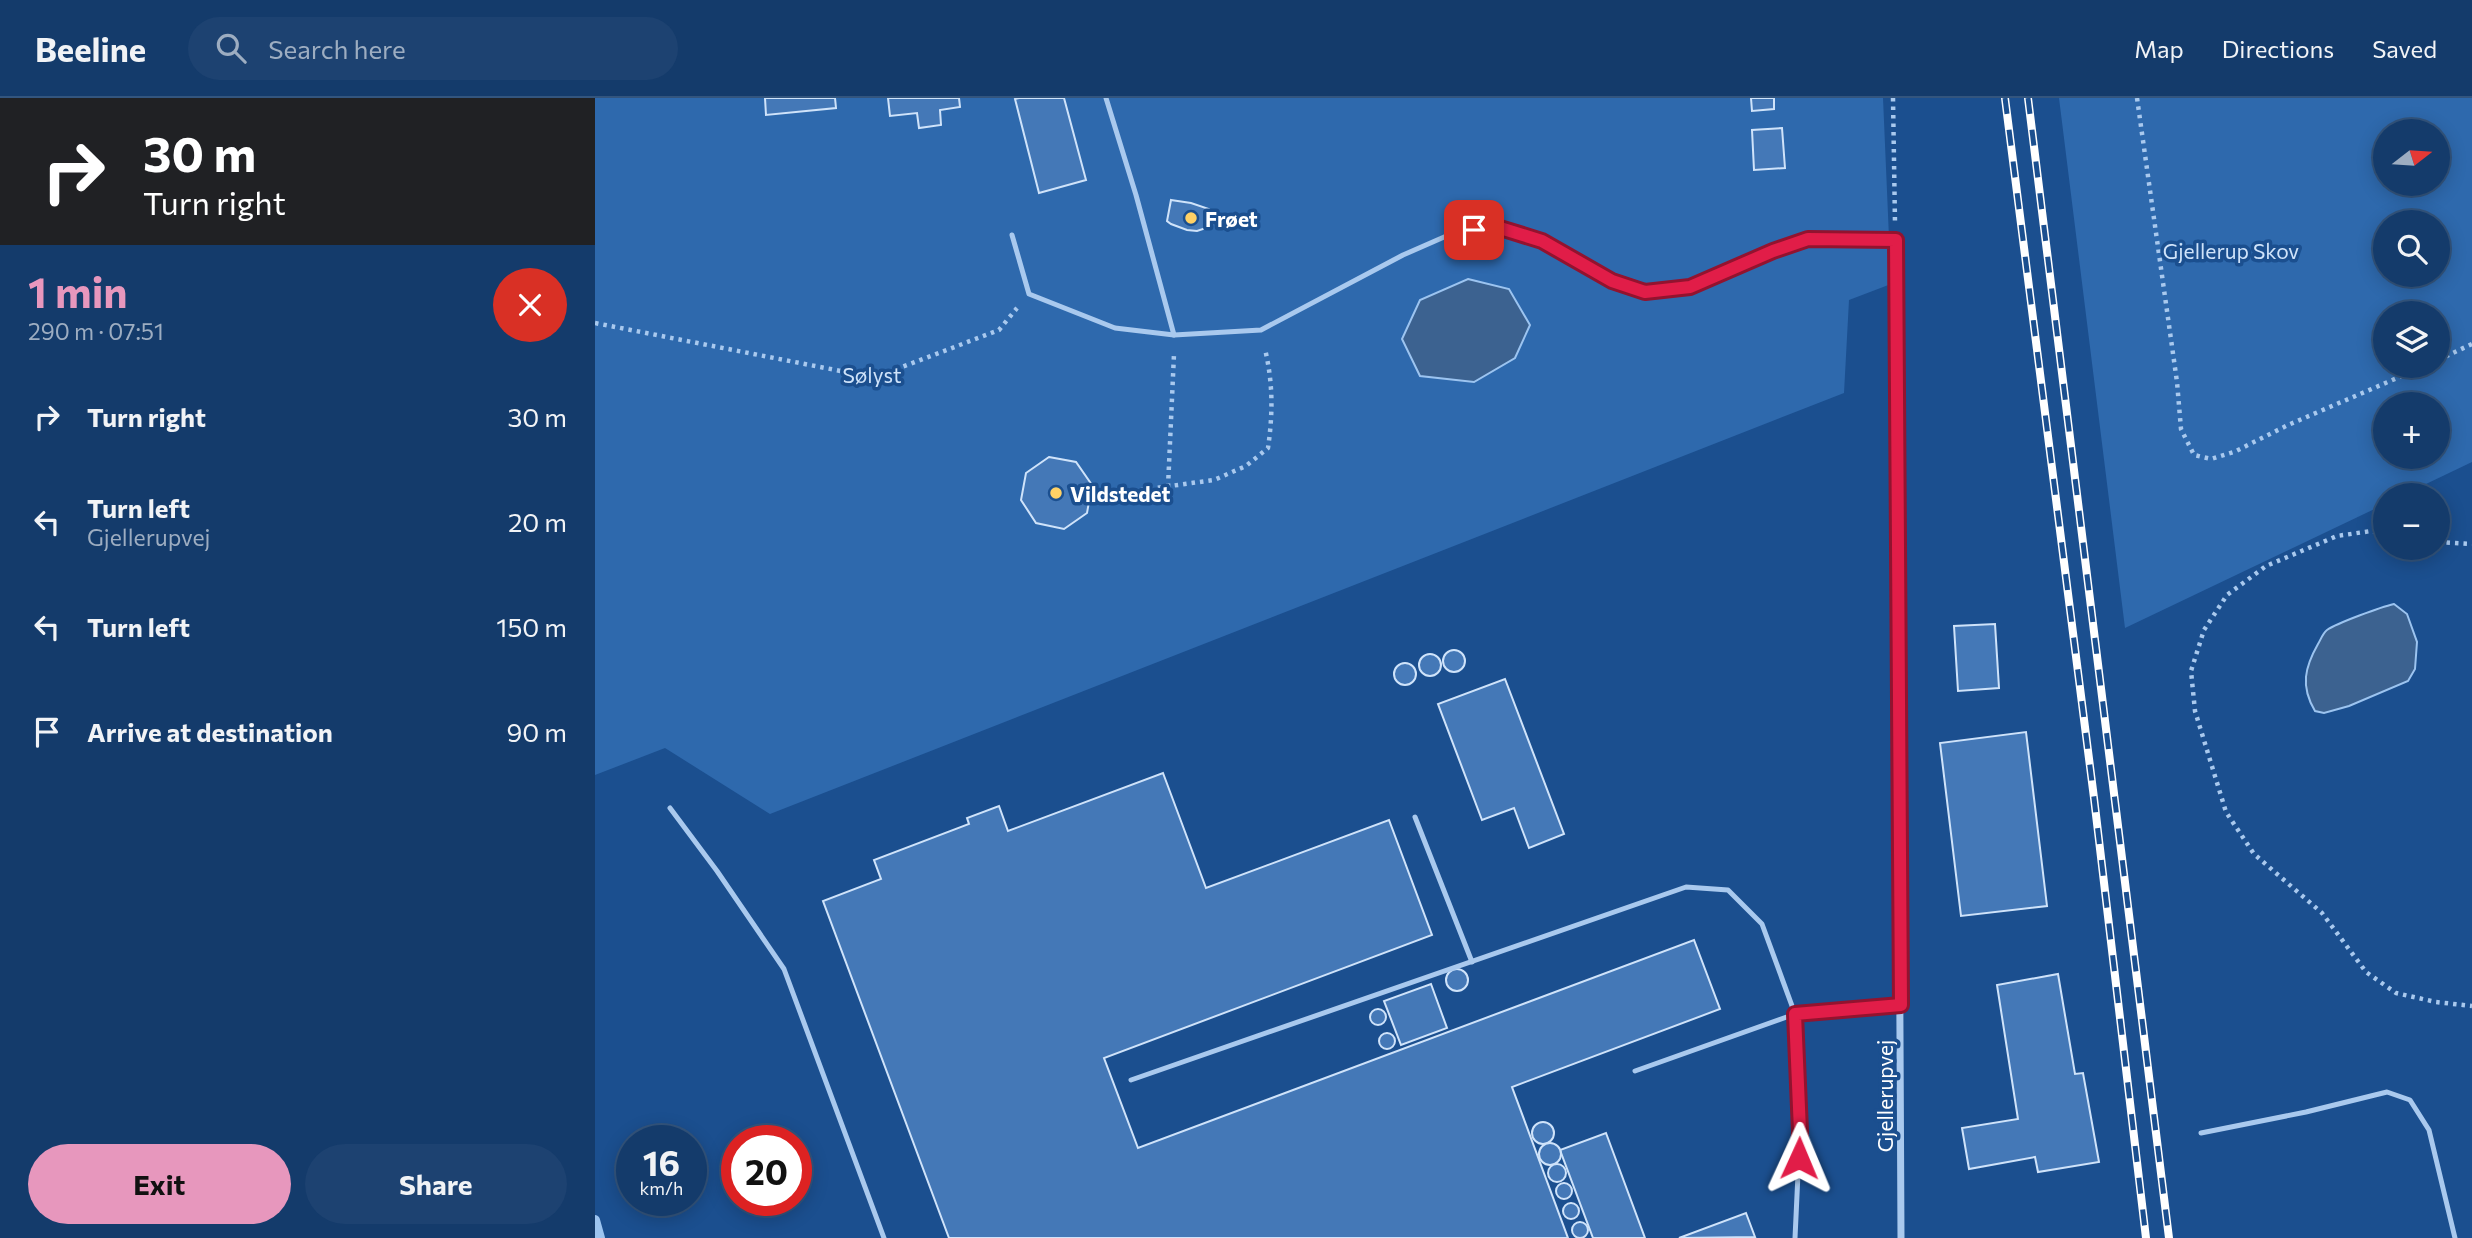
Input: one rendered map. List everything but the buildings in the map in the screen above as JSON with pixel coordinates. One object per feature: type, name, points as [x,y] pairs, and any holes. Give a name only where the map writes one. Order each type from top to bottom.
[{"type":"street","name":"Gjellerupvej","points":[[1896,240],[1901,1238]]},
{"type":"lane","points":[[1106,98],[1174,335]]},
{"type":"lane","points":[[1011,235],[1029,294],[1115,328],[1174,335],[1261,330],[1439,239],[1451,234],[1497,227],[1542,241],[1612,281],[1645,292],[1690,287],[1808,239],[1896,240]]},
{"type":"lane","points":[[670,808],[717,871],[783,969],[884,1238]]},
{"type":"lane","points":[[1415,817],[1472,962]]},
{"type":"lane","points":[[1131,1080],[1686,887],[1728,890],[1762,924],[1795,1014],[1800,1131],[1795,1238]]},
{"type":"lane","points":[[1635,1071],[1795,1014],[1901,1005]]},
{"type":"lane","points":[[2201,1133],[2387,1092],[2410,1100],[2429,1130],[2455,1238]]},
{"type":"path","points":[[1893,98],[1896,240]]},
{"type":"path","points":[[2137,98],[2177,382],[2181,429],[2195,455],[2211,459],[2234,452],[2288,425],[2397,378]]},
{"type":"path","points":[[595,323],[856,374],[889,372],[999,330],[1029,294]]},
{"type":"path","points":[[1141,490],[1214,480],[1246,466],[1268,447],[1273,416],[1271,374],[1261,330]]},
{"type":"path","points":[[1168,486],[1174,335]]},
{"type":"path","points":[[2450,354],[2472,344]]},
{"type":"path","points":[[2373,531],[2337,536],[2266,566],[2227,595],[2204,630],[2191,671],[2195,710],[2226,812],[2254,854],[2322,913],[2366,972],[2396,993],[2436,1002],[2472,1006]]},
{"type":"path","points":[[2450,543],[2472,544]]},
{"type":"green space","name":"Sølyst","points":[[595,98],[1883,98],[1891,284],[1849,300],[1844,393],[770,814],[665,748],[595,775]]},
{"type":"green space","name":"Gjellerup Skov","points":[[2059,98],[2472,98],[2472,462],[2428,483],[2373,483],[2373,510],[2125,628]]},
{"type":"shaded area","points":[[1468,279],[1509,289],[1530,325],[1515,358],[1474,382],[1420,376],[1402,339],[1420,300]]},
{"type":"shaded area","points":[[2394,604],[2407,614],[2417,642],[2415,669],[2408,681],[2349,706],[2324,713],[2315,711],[2307,693],[2306,677],[2310,661],[2324,633],[2349,619]]},
{"type":"waterway","points":[[595,1220],[600,1238]]},
{"type":"railway","points":[[2005,98],[2094,798],[2146,1238]]},
{"type":"railway","points":[[2028,98],[2169,1238]]},
{"type":"place","name":"Frøet","points":[[1191,218]]},
{"type":"place","name":"Vildstedet","points":[[1056,493]]},
{"type":"route","points":[[1474,230],[1497,227],[1542,241],[1612,281],[1645,292],[1690,287],[1808,239],[1896,240],[1901,1005],[1795,1014],[1799,1158]]}]
